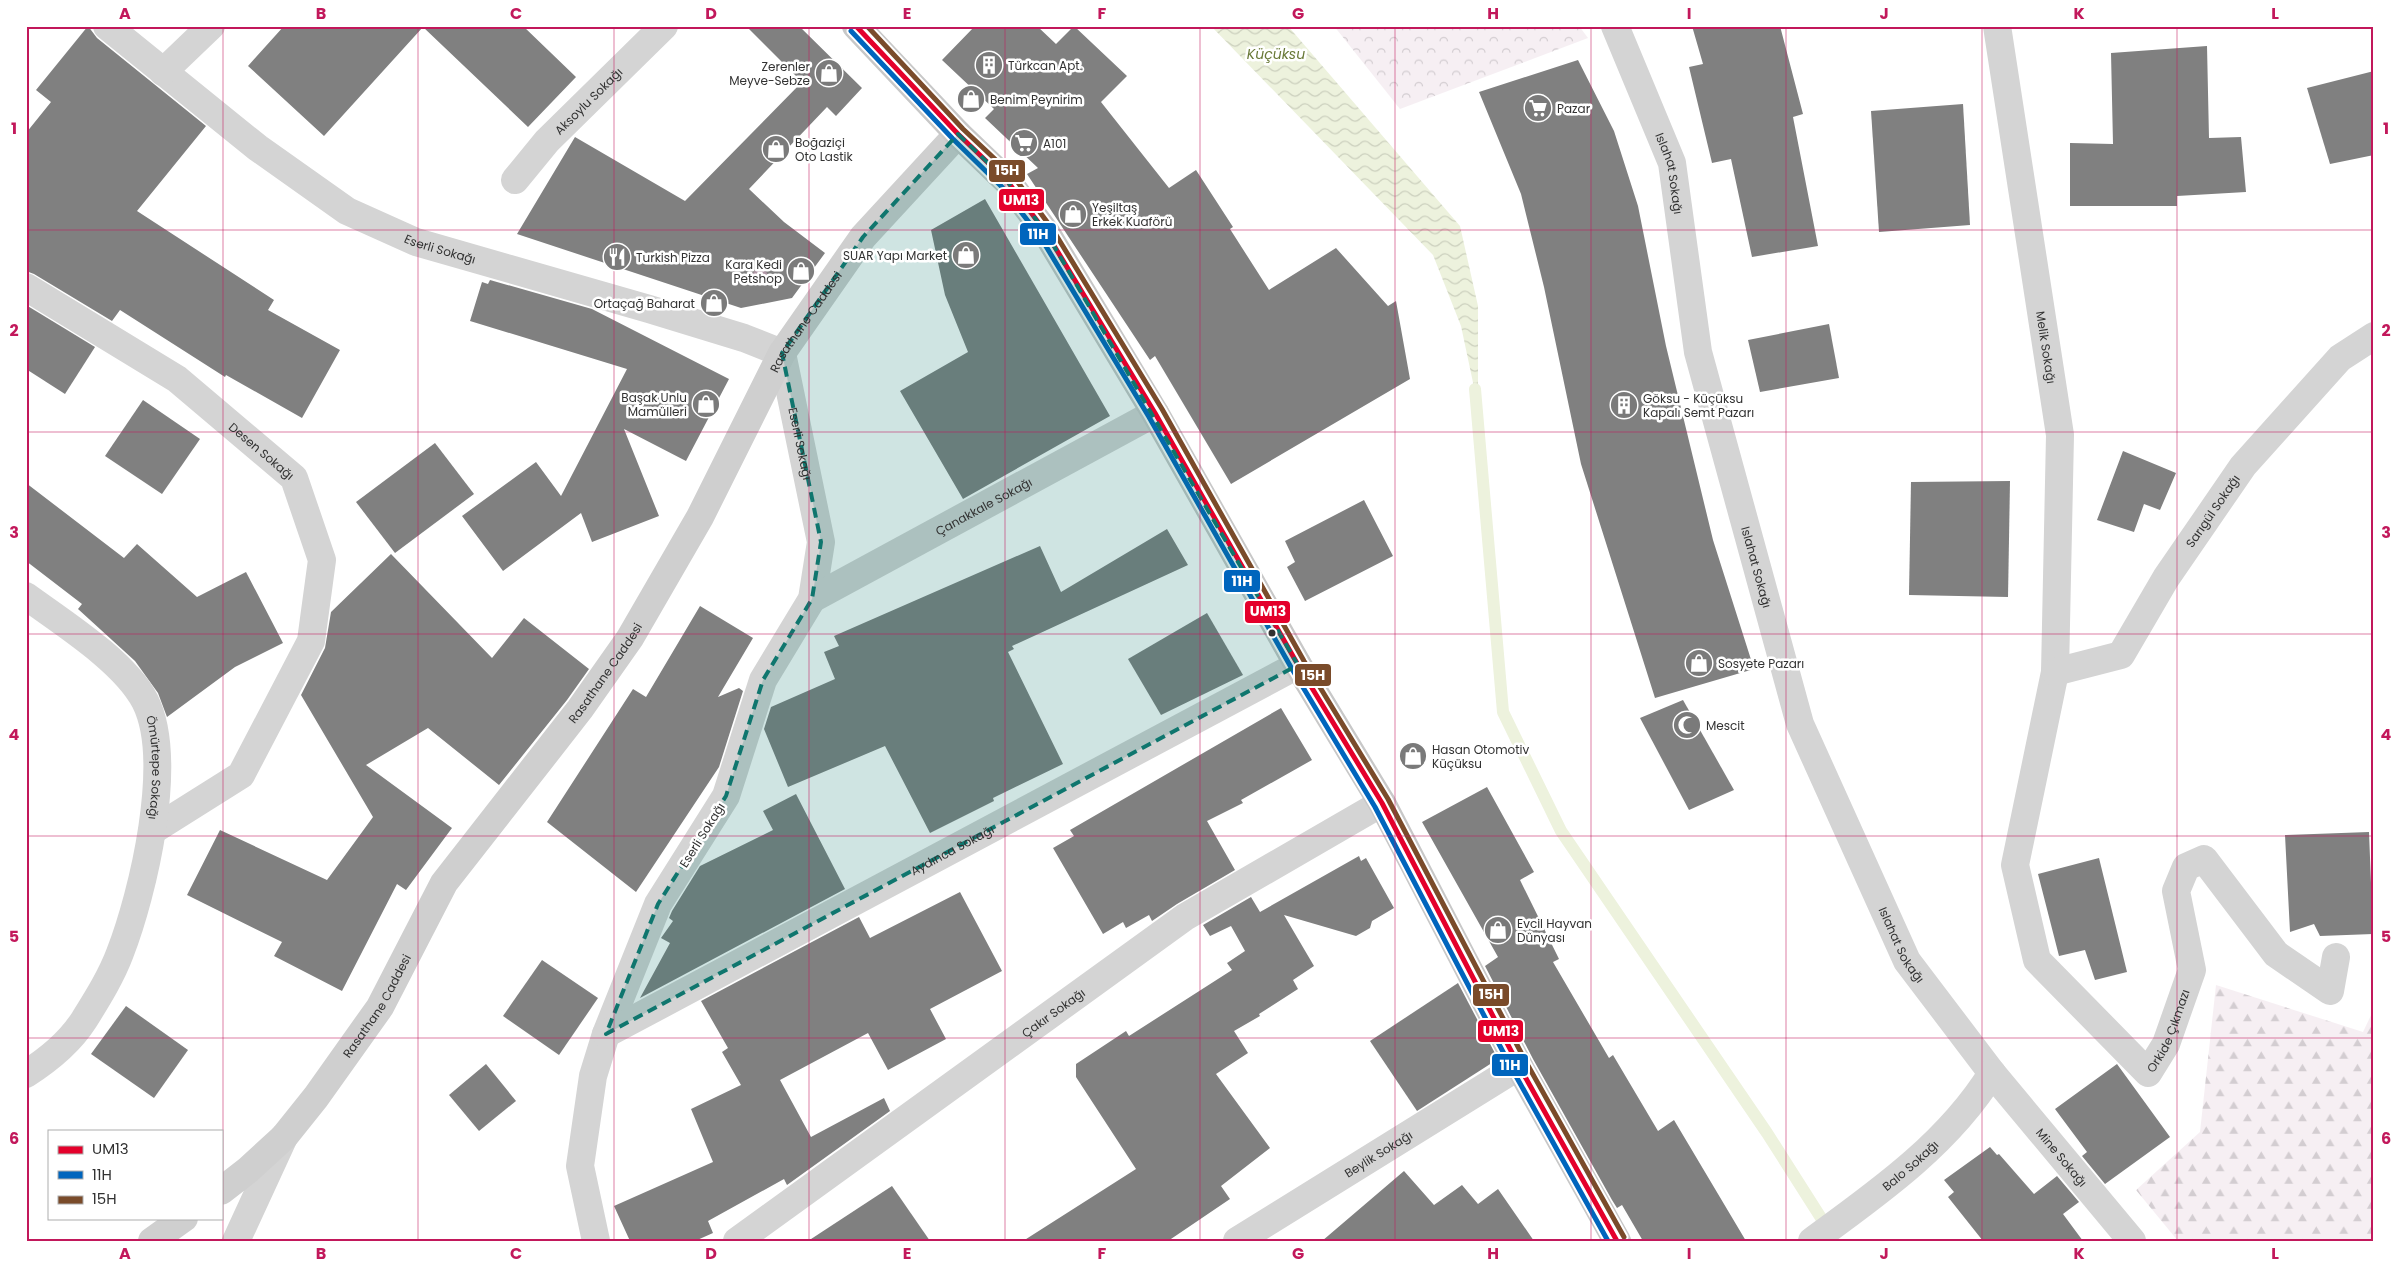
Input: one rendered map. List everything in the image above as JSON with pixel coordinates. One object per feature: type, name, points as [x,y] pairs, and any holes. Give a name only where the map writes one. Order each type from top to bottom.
[{"type":"main road","points":[[856,26],[958,134],[1008,182],[1047,234],[1155,414],[1298,665],[1382,803],[1519,1066],[1617,1241]]},
{"type":"street","name":"Eserli Sokağı","points":[[107,26],[258,148],[347,211],[416,242],[649,309],[744,338],[782,353],[821,542],[812,599],[763,680],[726,796],[658,904],[606,1034],[593,1076],[580,1166],[596,1241]]},
{"type":"street","points":[[163,72],[211,26]]},
{"type":"street","name":"Aksoylu Sokağı","points":[[515,180],[547,141],[664,26]]},
{"type":"street","name":"Islahat Sokağı","points":[[1615,26],[1672,163],[1698,352],[1800,724],[1907,961],[1992,1073]]},
{"type":"street","name":"Melik Sokağı","points":[[1997,26],[2060,435],[2055,672]]},
{"type":"street","name":"Rasathane Caddesi","points":[[222,1190],[248,1170],[284,1137],[316,1097],[380,1007],[444,883],[580,709],[630,638],[700,517],[782,353],[863,237],[958,134]]},
{"type":"street","name":"Desen Sokağı","points":[[26,287],[177,379],[294,478],[322,560],[311,641],[241,776],[152,831]]},
{"type":"street","name":"Sarıgül Sokağı","points":[[2055,672],[2122,655],[2166,578],[2243,466],[2340,358],[2374,336]]},
{"type":"street","name":"Çanakkale Sokağı","points":[[812,599],[1155,414]]},
{"type":"street","name":"Ömürtepe Sokağı","points":[[26,596],[112,661],[132,681],[145,702],[153,725],[156,764],[150,851],[120,953],[106,983],[83,1022],[56,1052],[26,1074]]},
{"type":"street","name":"Aydınca Sokağı","points":[[606,1034],[1298,665]]},
{"type":"street","name":"Orkide Çıkmazı","points":[[2055,672],[2014,865],[2037,960],[2148,1074],[2166,1044],[2192,970],[2176,891],[2186,867],[2204,859],[2276,954],[2330,991],[2336,957]]},
{"type":"street","name":"Çakır Sokağı","points":[[737,1241],[1185,917],[1382,803]]},
{"type":"street","name":"Beylik Sokağı","points":[[1237,1241],[1519,1066]]},
{"type":"street","name":"Balo Sokağı","points":[[1812,1241],[1898,1179],[1976,1099],[1992,1073]]},
{"type":"street","name":"Mine Sokağı","points":[[1992,1073],[2132,1241]]},
{"type":"street","points":[[236,1241],[284,1137]]},
{"type":"street","points":[[152,1241],[181,1220]]},
{"type":"highlighted area","points":[[958,134],[1008,182],[1047,234],[1298,665],[606,1034],[658,904],[726,796],[763,680],[812,599],[821,542],[782,353],[863,237]]},
{"type":"green space","points":[[1334,26],[1579,26],[1588,38],[1400,109]]},
{"type":"green space","points":[[2216,985],[2363,1032],[2374,1009],[2374,1241],[2178,1241],[2136,1190],[2200,1132]]},
{"type":"water","name":"Küçüksu","points":[[1211,26],[1288,26],[1460,226],[1478,306],[1478,406],[1461,326],[1433,255]]},
{"type":"building","points":[[88,26],[97,38],[206,126],[137,211],[274,300],[268,310],[340,350],[302,418],[226,375],[225,377],[120,310],[112,321],[26,271],[26,133],[51,102],[36,90]]},
{"type":"building","points":[[284,26],[523,26],[576,77],[528,127],[423,27],[324,136],[248,66]]},
{"type":"building","points":[[746,26],[799,26],[862,88],[836,116],[827,107],[749,189],[784,222],[825,253],[792,298],[741,308],[517,234],[575,137],[685,201],[802,82]]},
{"type":"building","points":[[975,26],[1037,26],[1056,44],[1074,26],[1127,76],[1101,102],[1169,188],[1196,170],[1233,227],[1230,229],[1269,290],[1336,248],[1388,306],[1396,301],[1410,379],[1231,484],[1155,356],[1150,360],[1027,174],[1038,168],[985,118],[994,109],[942,60]]},
{"type":"building","points":[[1692,26],[1780,26],[1803,114],[1793,117],[1818,246],[1752,257],[1731,159],[1712,163],[1689,67],[1703,64]]},
{"type":"building","points":[[2207,46],[2209,138],[2241,137],[2246,192],[2177,196],[2177,206],[2070,206],[2070,143],[2113,144],[2111,53]]},
{"type":"building","name":"Göksu - Küçüksu Kapalı Semt Pazarı","points":[[1578,60],[1614,131],[1638,206],[1666,346],[1713,540],[1754,669],[1655,698],[1581,464],[1544,287],[1521,194],[1479,92]]},
{"type":"building","points":[[2374,71],[2374,155],[2330,164],[2307,88]]},
{"type":"building","points":[[1963,104],[1970,225],[1879,232],[1871,111]]},
{"type":"building","points":[[985,199],[1110,416],[963,499],[900,391],[968,352],[945,295],[931,230]]},
{"type":"building","points":[[490,280],[592,309],[729,379],[686,461],[624,429],[659,516],[592,542],[581,513],[503,571],[462,516],[536,462],[561,496],[627,369],[470,321],[482,282],[488,284]]},
{"type":"building","points":[[26,305],[95,347],[65,394],[26,369]]},
{"type":"building","points":[[1829,324],[1839,378],[1760,392],[1748,340]]},
{"type":"building","points":[[143,400],[200,439],[162,494],[105,456]]},
{"type":"building","points":[[435,443],[474,494],[395,553],[356,502]]},
{"type":"building","points":[[2123,451],[2176,473],[2160,510],[2144,504],[2134,532],[2097,520]]},
{"type":"building","points":[[2010,481],[2008,597],[1909,595],[1911,482]]},
{"type":"building","points":[[26,483],[124,558],[137,544],[197,597],[246,572],[283,643],[235,667],[167,717],[158,693],[135,661],[78,609],[82,604],[26,561]]},
{"type":"building","points":[[1364,500],[1393,556],[1305,601],[1287,567],[1295,562],[1285,541]]},
{"type":"building","points":[[1167,529],[1188,565],[1012,646],[1014,649],[1008,652],[1063,764],[993,798],[994,801],[930,833],[885,746],[788,787],[764,729],[771,707],[835,679],[824,652],[839,646],[834,636],[1040,546],[1061,592]]},
{"type":"building","points":[[391,554],[492,658],[524,618],[589,669],[567,700],[499,785],[428,728],[366,765],[452,828],[406,890],[397,884],[342,991],[274,956],[282,942],[187,895],[220,830],[327,880],[373,817],[301,695],[325,648],[331,612]]},
{"type":"building","points":[[700,606],[753,638],[718,697],[739,688],[743,691],[719,767],[636,892],[547,822],[633,689],[646,697]]},
{"type":"building","points":[[1207,613],[1243,675],[1161,715],[1128,659]]},
{"type":"building","points":[[1683,700],[1734,790],[1689,810],[1640,718]]},
{"type":"building","points":[[1281,708],[1312,760],[1241,800],[1243,803],[1207,821],[1235,870],[1152,921],[1149,915],[1126,928],[1123,922],[1103,934],[1053,848],[1074,836],[1070,830]]},
{"type":"building","points":[[1487,787],[1534,872],[1520,880],[1559,959],[1553,962],[1609,1058],[1613,1055],[1658,1131],[1674,1120],[1746,1241],[1643,1241],[1622,1205],[1617,1208],[1612,1200],[1533,1059],[1485,966],[1498,957],[1422,822]]},
{"type":"building","points":[[796,794],[845,889],[640,998],[670,943],[661,938],[673,921],[669,918],[672,911],[700,866],[773,830],[763,811]]},
{"type":"building","points":[[2369,832],[2373,934],[2320,936],[2314,924],[2290,932],[2285,835]]},
{"type":"building","points":[[1359,856],[1361,861],[1366,858],[1394,908],[1372,921],[1370,928],[1356,936],[1284,915],[1314,966],[1293,980],[1298,989],[1259,1014],[1260,1016],[1234,1031],[1248,1053],[1216,1074],[1270,1148],[1221,1186],[1230,1199],[1168,1241],[1023,1241],[1136,1169],[1076,1077],[1076,1064],[1126,1031],[1129,1036],[1232,970],[1227,963],[1245,951],[1231,926],[1210,936],[1203,925],[1251,897],[1260,912]]},
{"type":"building","points":[[2099,858],[2127,972],[2095,980],[2085,950],[2059,956],[2038,874]]},
{"type":"building","points":[[960,892],[1002,971],[930,1009],[946,1039],[888,1070],[868,1033],[780,1080],[811,1137],[884,1098],[890,1111],[787,1185],[784,1179],[708,1221],[713,1233],[695,1241],[630,1241],[614,1206],[713,1162],[691,1109],[741,1085],[722,1052],[728,1048],[701,1001],[859,917],[870,938]]},
{"type":"building","points":[[542,960],[598,998],[559,1055],[503,1016]]},
{"type":"building","points":[[1458,983],[1498,1059],[1417,1111],[1370,1041]]},
{"type":"building","points":[[126,1006],[188,1050],[154,1098],[91,1054]]},
{"type":"building","points":[[486,1064],[516,1101],[479,1131],[449,1095]]},
{"type":"building","points":[[2117,1064],[2170,1137],[2105,1184],[2082,1156],[2087,1152],[2055,1109]]},
{"type":"building","points":[[1990,1147],[1997,1155],[1999,1154],[2034,1194],[2057,1176],[2079,1202],[2063,1214],[2083,1241],[1983,1241],[1948,1197],[1954,1192],[1944,1180]]},
{"type":"building","points":[[1404,1171],[1434,1205],[1462,1185],[1478,1204],[1498,1189],[1534,1241],[1322,1241]]},
{"type":"building","points":[[892,1186],[930,1241],[808,1241]]},
{"type":"waterway","points":[[1475,389],[1503,712],[1561,831],[1767,1133],[1830,1232]]},
{"type":"transit line","name":"UM13","points":[[856,26],[958,134],[1008,182],[1047,234],[1155,413],[1298,665],[1382,803],[1519,1066],[1617,1241]]},
{"type":"transit line","name":"15H","points":[[867,26],[963,129],[1014,177],[1053,230],[1162,409],[1304,661],[1388,799],[1526,1062],[1624,1237]]},
{"type":"transit line","name":"11H","points":[[851,31],[953,139],[1002,187],[1041,238],[1149,417],[1292,669],[1375,807],[1512,1069],[1608,1241]]},
{"type":"place","name":"Türkcan Apt.","points":[[989,65]]},
{"type":"place","name":"Zerenler Meyve-Sebze","points":[[829,73]]},
{"type":"place","name":"Benim Peynirim","points":[[971,99]]},
{"type":"place","name":"Pazar","points":[[1538,108]]},
{"type":"place","name":"A101","points":[[1024,143]]},
{"type":"place","name":"Boğaziçi Oto Lastik","points":[[776,149]]},
{"type":"place","name":"Yeşiltaş Erkek Kuaförü","points":[[1073,214]]},
{"type":"place","name":"SUAR Yapı Market","points":[[966,255]]},
{"type":"place","name":"Turkish Pizza","points":[[617,257]]},
{"type":"place","name":"Kara Kedi Petshop","points":[[801,271]]},
{"type":"place","name":"Ortaçağ Baharat","points":[[714,303]]},
{"type":"place","name":"Başak Unlu Mamülleri","points":[[706,404]]},
{"type":"place","name":"Göksu - Küçüksu Kapalı Semt Pazarı","points":[[1624,405]]},
{"type":"place","name":"Sosyete Pazarı","points":[[1699,663]]},
{"type":"place","name":"Mescit","points":[[1687,725]]},
{"type":"place","name":"Hasan Otomotiv Küçüksu","points":[[1413,756]]},
{"type":"place","name":"Evcil Hayvan Dünyası","points":[[1498,930]]}]
